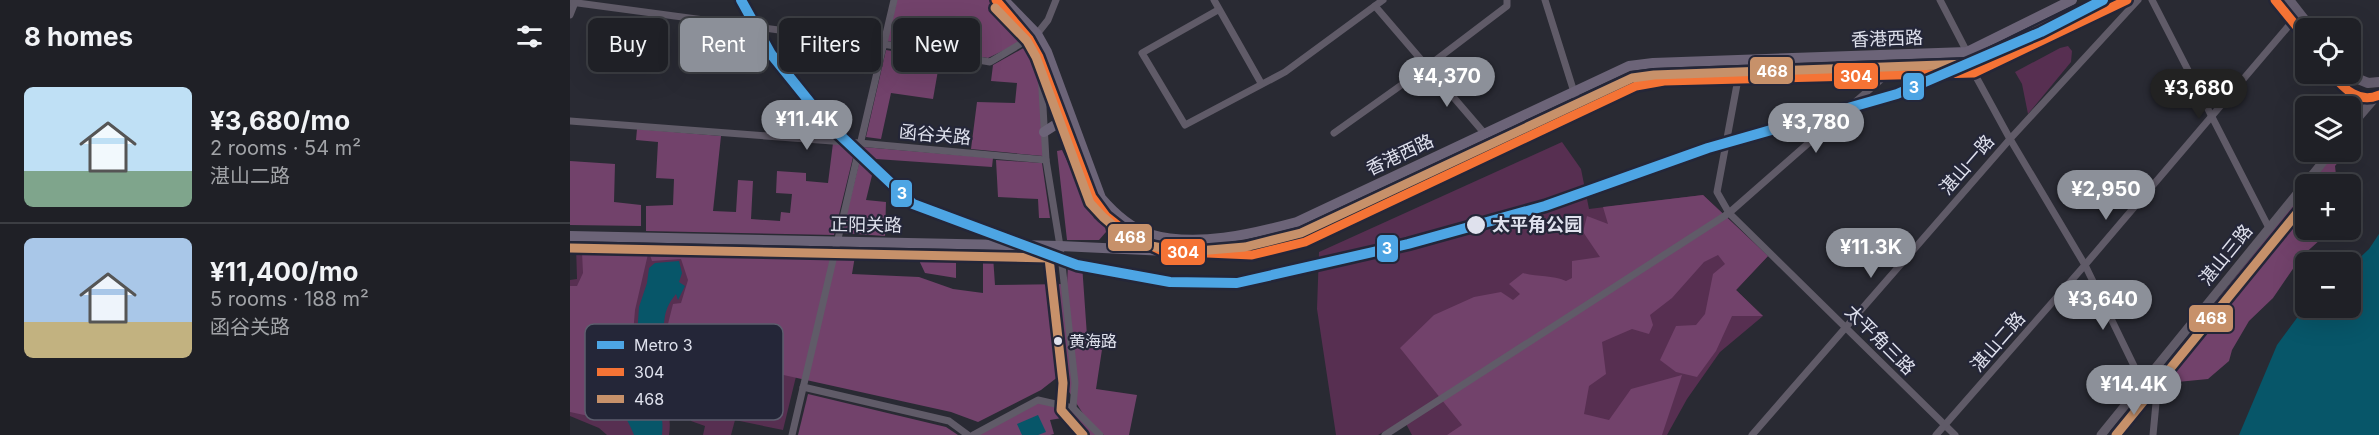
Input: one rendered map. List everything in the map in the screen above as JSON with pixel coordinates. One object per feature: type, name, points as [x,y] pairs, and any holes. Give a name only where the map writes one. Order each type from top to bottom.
[{"type":"main road","name":"香港西路","points":[[1004,0],[1047,52],[1101,198],[1112,211],[1148,234],[1178,239],[1246,236],[1297,222],[1629,66],[1653,63],[1967,52],[2072,0]]},
{"type":"main road","name":"香港西路","points":[[1162,251],[1252,255],[1305,242],[1636,86],[1664,81],[1974,73],[2127,0]]},
{"type":"main road","points":[[2275,0],[2295,26]]},
{"type":"main road","points":[[2289,0],[2303,18]]},
{"type":"main road","points":[[2361,80],[2368,83],[2379,82]]},
{"type":"main road","points":[[2340,84],[2344,89],[2359,97],[2376,97]]},
{"type":"main road","points":[[1044,132],[1071,119]]},
{"type":"main road","name":"正阳关路","points":[[570,236],[1060,246],[1162,251]]},
{"type":"street","points":[[792,435],[894,0]]},
{"type":"street","points":[[570,15],[574,2],[883,44],[990,62],[1033,36],[1048,20],[1056,0]]},
{"type":"street","points":[[1214,0],[1261,83]]},
{"type":"street","points":[[1218,10],[1142,53],[1185,125],[1285,72],[1383,0]]},
{"type":"street","points":[[1334,134],[1507,6],[1507,0]]},
{"type":"street","points":[[1545,0],[1574,92],[1582,110]]},
{"type":"street","points":[[1940,0],[1967,52],[1974,73],[2010,139],[2085,265],[2136,370],[2146,380],[2156,403],[2153,435]]},
{"type":"street","name":"湛山一路","points":[[1752,435],[2010,139],[2138,0]]},
{"type":"street","points":[[2152,0],[2269,228]]},
{"type":"street","points":[[1375,6],[1485,134]]},
{"type":"street","name":"湛山二路","points":[[1936,435],[2085,265],[2292,22]]},
{"type":"street","points":[[1033,36],[1041,72],[1046,160],[1060,246],[1075,383],[1073,408]]},
{"type":"street","points":[[1385,435],[1397,431],[1432,405],[1729,213],[1886,75]]},
{"type":"street","name":"太平角三路","points":[[1738,80],[1717,192],[1729,213],[1955,435]]},
{"type":"street","points":[[2361,114],[2376,97]]},
{"type":"street","name":"函谷关路","points":[[570,121],[1046,160]]},
{"type":"street","name":"湛山三路","points":[[2101,435],[2323,162]]},
{"type":"street","points":[[803,387],[949,421],[968,435]]},
{"type":"street","points":[[973,435],[1038,400],[1073,408],[1100,435]]},
{"type":"shaded area","points":[[897,0],[989,0],[1021,42],[988,58],[980,57],[980,18],[893,18],[893,42],[887,41]]},
{"type":"shaded area","points":[[2097,0],[2108,0],[2005,53],[2002,49]]},
{"type":"shaded area","points":[[1027,46],[1039,77],[1043,156],[971,149],[977,102],[1015,103],[1017,83],[991,81],[993,65]]},
{"type":"shaded area","points":[[2068,46],[2072,51],[2071,62],[2028,114],[2022,84],[2015,72]]},
{"type":"shaded area","points":[[886,50],[893,51],[893,72],[938,72],[933,99],[891,93],[881,139],[866,137]]},
{"type":"shaded area","points":[[1825,66],[1825,73],[1658,74],[1622,86],[1620,81],[1658,69]]},
{"type":"shaded area","points":[[1562,108],[1565,113],[1316,232],[1259,245],[1201,249],[1201,244],[1257,239],[1313,227]]},
{"type":"shaded area","points":[[637,129],[721,136],[713,211],[736,212],[738,180],[753,181],[751,219],[780,221],[781,212],[790,213],[792,194],[776,193],[777,171],[806,173],[806,181],[828,183],[833,143],[856,145],[834,235],[646,231],[646,206],[673,205],[674,179],[656,178],[658,142],[636,140]]},
{"type":"shaded area","name":"太平角公园","points":[[1562,142],[1581,169],[1589,209],[1703,195],[1768,256],[1736,290],[1763,316],[1720,352],[1687,399],[1667,435],[1412,435],[1404,420],[1378,435],[1336,435],[1317,309],[1319,252]]},
{"type":"shaded area","points":[[863,147],[993,158],[992,167],[876,159],[866,200],[886,202],[885,236],[842,233]]},
{"type":"shaded area","points":[[1062,150],[1094,218],[1105,227],[1106,232],[1099,240],[1067,240],[1057,151]]},
{"type":"shaded area","points":[[996,160],[1042,163],[1050,218],[1039,218],[1038,199],[998,197]]},
{"type":"shaded area","points":[[570,161],[615,164],[614,202],[641,205],[641,226],[570,225]]},
{"type":"shaded area","points":[[2327,162],[2338,162],[2335,166],[2336,174],[2317,174]]},
{"type":"shaded area","points":[[1703,195],[1768,256],[1736,290],[1763,316],[1732,316],[1716,351],[1697,377],[1676,372],[1660,360],[1676,326],[1696,325],[1705,314],[1713,274],[1725,264],[1718,255],[1704,262],[1672,298],[1650,315],[1653,325],[1649,334],[1632,329],[1602,342],[1606,374],[1589,386],[1584,414],[1609,420],[1631,389],[1682,375],[1662,435],[1447,435],[1462,425],[1400,348],[1434,315],[1474,297],[1501,292],[1513,300],[1520,294],[1509,284],[1523,273],[1566,281],[1572,278],[1572,261],[1600,257],[1583,232],[1587,216],[1608,224],[1603,207]]},
{"type":"shaded area","points":[[2295,202],[2295,240],[2320,240],[2307,252],[2295,252],[2295,266],[2273,298],[2249,321],[2232,350],[2229,361],[2208,379],[2167,383],[2157,376]]},
{"type":"shaded area","points":[[576,245],[827,249],[783,430],[735,420],[783,420],[783,324],[585,324],[585,420],[669,420],[669,435],[607,435],[599,428],[570,416],[570,280],[577,279]]},
{"type":"shaded area","points":[[647,246],[856,250],[852,274],[919,277],[953,289],[983,293],[983,262],[956,262],[956,278],[925,273],[916,254],[993,256],[995,285],[1067,284],[1068,265],[1082,264],[1087,336],[1103,343],[1096,389],[1137,395],[1129,435],[1104,435],[1087,420],[1059,376],[1041,390],[978,422],[951,412],[783,375],[783,324],[668,324],[673,304],[681,303],[688,280],[681,259],[652,261]]},
{"type":"shaded area","points":[[604,248],[644,249],[648,254],[634,324],[585,324],[585,415],[570,412],[570,286],[577,286],[583,273],[582,252]]},
{"type":"shaded area","points":[[808,394],[946,427],[958,435],[798,435]]},
{"type":"shaded area","points":[[1038,402],[1072,410],[1097,435],[1075,435],[1075,429],[1062,418],[1050,420],[1054,434],[1050,435],[977,435]]},
{"type":"shaded area","points":[[735,420],[731,435],[703,435],[705,426],[691,421]]},
{"type":"water","points":[[2379,234],[2379,435],[2239,435],[2277,345],[2297,318],[2361,318],[2361,257]]},
{"type":"water","points":[[679,261],[682,273],[679,282],[685,286],[678,300],[676,294],[667,308],[664,324],[638,324],[639,307],[649,268],[655,263]]},
{"type":"water","points":[[1038,415],[1046,432],[1038,435],[1022,435],[1017,424]]},
{"type":"water","points":[[627,420],[662,420],[662,435],[634,435]]},
{"type":"metro line","name":"3","points":[[741,0],[771,54],[825,121],[913,204],[1077,265],[1170,282],[1237,283],[1408,244],[1545,206],[1708,148],[1897,94],[2041,32],[2103,0]]},
{"type":"transit line","name":"304","points":[[996,0],[1029,39],[1039,57],[1092,197],[1106,216],[1130,235],[1162,251],[1252,255],[1305,242],[1636,86],[1664,81],[1974,73],[2127,0]]},
{"type":"transit line","name":"304","points":[[2275,0],[2295,25]]},
{"type":"transit line","name":"468","points":[[995,8],[1027,41],[1036,57],[1090,203],[1123,234],[1145,245],[1186,252],[1245,247],[1301,233],[1632,78],[1654,75],[1969,64],[2077,11]]},
{"type":"transit line","name":"304","points":[[2341,84],[2353,94],[2365,98],[2379,95]]},
{"type":"transit line","name":"468","points":[[2116,435],[2295,215]]},
{"type":"transit line","name":"468","points":[[570,248],[1049,258],[1063,383],[1061,410],[1083,435]]},
{"type":"place","name":"太平角公园","points":[[1476,225]]},
{"type":"place","name":"黄海路","points":[[1058,341]]}]
